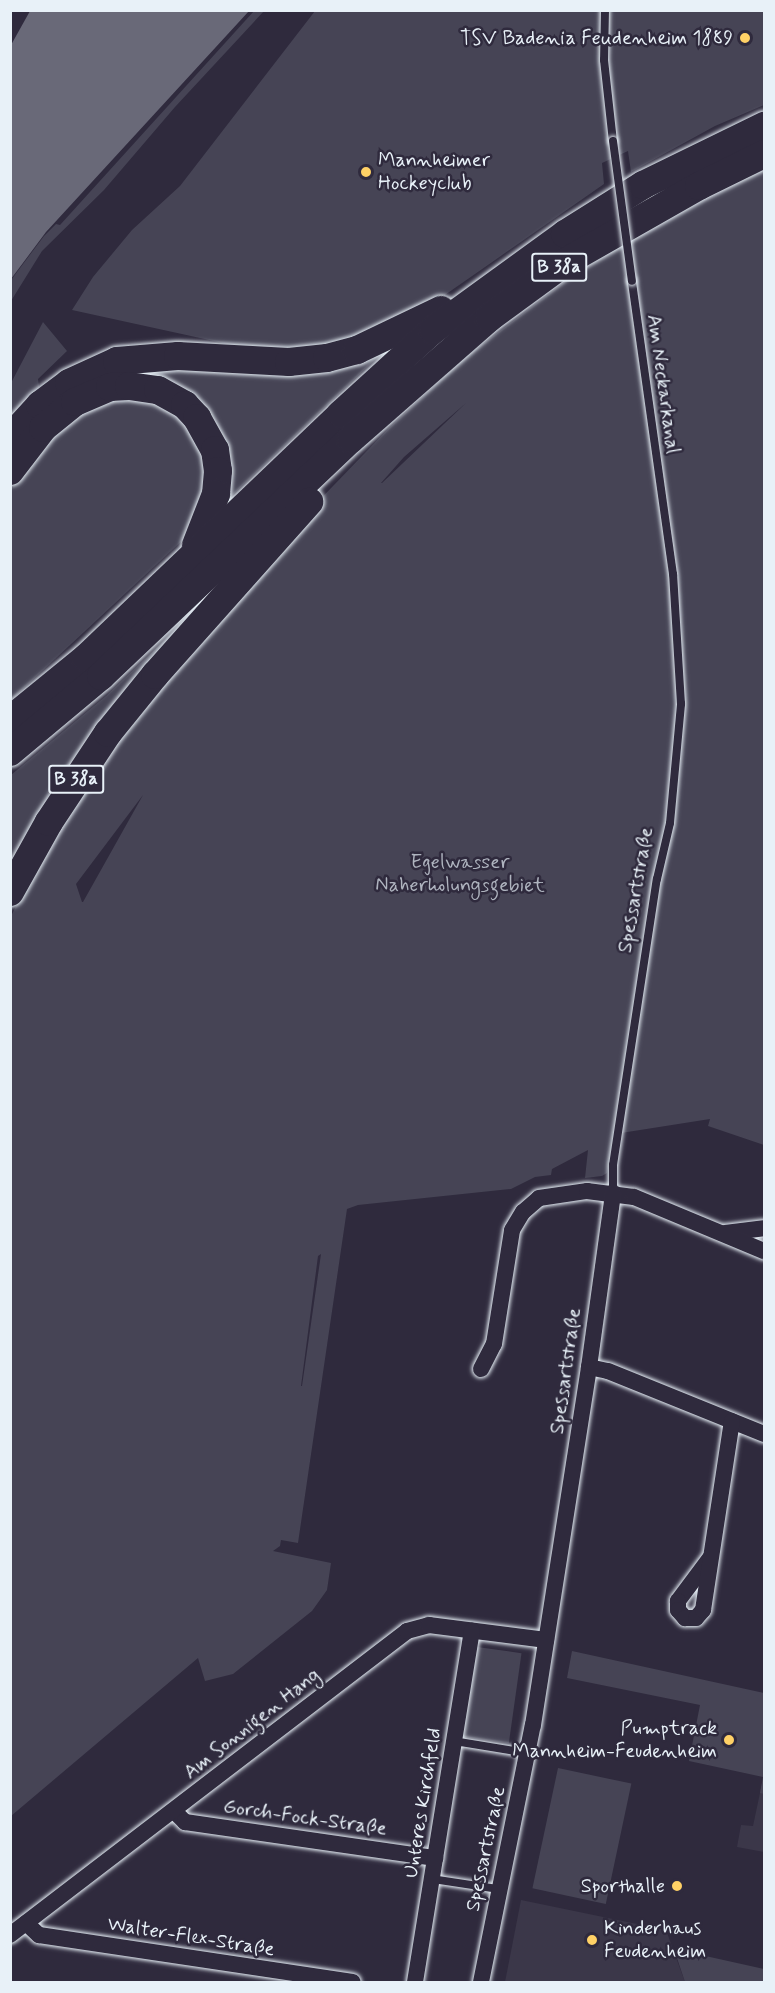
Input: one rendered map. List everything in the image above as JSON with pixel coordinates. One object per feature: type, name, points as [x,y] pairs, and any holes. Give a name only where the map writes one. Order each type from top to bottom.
[{"type":"highway","name":"B 38a","points":[[10,720],[86,657],[349,406],[433,330],[565,234],[643,185],[765,126]]},
{"type":"highway","name":"B 38a","points":[[10,752],[101,676],[377,415],[489,318],[567,261],[699,186],[765,154]]},
{"type":"highway","name":"B 38a","points":[[10,438],[40,405],[69,382],[117,361],[178,356],[289,363],[327,358],[357,350],[433,313],[482,294]]},
{"type":"highway","name":"B 38a","points":[[10,471],[44,428],[75,402],[92,393],[110,387],[129,386],[146,387],[170,395],[191,411],[207,433],[215,450],[218,471],[216,494],[210,513],[188,561]]},
{"type":"highway","name":"B 38a","points":[[10,892],[49,822],[108,733],[155,675],[351,457],[377,415]]},
{"type":"street","points":[[481,1369],[494,1344],[512,1230],[523,1212],[539,1198],[566,1193],[613,1193],[634,1197],[765,1251]]},
{"type":"street","name":"Spessartstraße","points":[[481,1983],[527,1753],[546,1640],[590,1367],[613,1193]]},
{"type":"street","points":[[724,1233],[765,1228]]},
{"type":"street","points":[[590,1367],[608,1371],[765,1434]]},
{"type":"street","points":[[710,1558],[732,1421]]},
{"type":"street","name":"Am Sonnigen Hang","points":[[10,1935],[407,1631],[429,1625],[546,1640]]},
{"type":"street","name":"Unteres Kirchfeld","points":[[415,1983],[472,1631]]},
{"type":"street","name":"Gorch-Fock-Straße","points":[[174,1811],[185,1822],[435,1858]]},
{"type":"street","name":"Walter-Flex-Straße","points":[[26,1923],[39,1935],[353,1983]]},
{"type":"lane","name":"Am Neckarkanal","points":[[605,10],[604,60],[613,141],[674,585],[681,704],[677,763]]},
{"type":"lane","name":"Spessartstraße","points":[[613,1193],[613,1166],[677,763]]},
{"type":"lane","points":[[454,1741],[527,1753]]},
{"type":"lane","points":[[432,1879],[498,1889]]},
{"type":"shaded area","points":[[764,1774],[764,1852],[737,1847],[741,1825],[753,1826]]},
{"type":"shaded area","name":"Kinderhaus Feudenheim","points":[[521,1900],[666,1930],[685,1982],[505,1982]]},
{"type":"green space","points":[[254,11],[264,11],[175,107],[104,190],[42,251],[11,301],[11,280],[44,236],[56,224],[60,225]]},
{"type":"green space","points":[[315,11],[764,11],[764,105],[715,126],[631,172],[628,151],[602,163],[604,184],[432,304],[401,322],[328,345],[255,350],[72,310],[93,277],[132,230],[180,186]]},
{"type":"green space","name":"Egelwasser Naherholungsgebiet","points":[[764,165],[764,1145],[708,1126],[710,1119],[621,1133],[613,1137],[607,1173],[602,1176],[585,1178],[588,1150],[552,1169],[551,1175],[535,1177],[511,1189],[358,1205],[347,1209],[298,1543],[281,1540],[280,1546],[273,1551],[331,1563],[327,1590],[312,1611],[233,1674],[205,1681],[198,1658],[11,1816],[11,916],[62,816],[166,672],[304,516],[390,427],[467,356],[574,275],[687,204]],"holes":[[[466,403],[382,483],[381,483],[404,457]],[[143,795],[83,902],[76,884]],[[321,1254],[301,1386],[318,1256]]]},
{"type":"green space","points":[[43,322],[67,351],[38,379],[40,393],[11,425],[11,383]]},
{"type":"green space","points":[[386,349],[225,502],[222,451],[131,379],[104,372]]},
{"type":"green space","points":[[104,397],[153,397],[199,435],[208,492],[185,538],[11,700],[10,491],[55,427]]},
{"type":"green space","points":[[206,601],[11,878],[11,775],[106,696]]},
{"type":"green space","points":[[470,1646],[521,1653],[509,1743],[457,1736]]},
{"type":"green space","points":[[572,1651],[764,1693],[764,1794],[760,1793],[763,1777],[689,1761],[700,1705],[567,1678]]},
{"type":"green space","points":[[558,1768],[631,1784],[606,1904],[532,1888]]},
{"type":"green space","points":[[674,1949],[764,1969],[764,1982],[685,1982]]},
{"type":"water","points":[[30,11],[249,11],[46,232],[11,279],[11,45]]},
{"type":"place","name":"TSV Badenia Feudenheim 1889","points":[[745,38]]},
{"type":"place","name":"Mannheimer Hockeyclub","points":[[366,172]]},
{"type":"place","name":"Pumptrack Mannheim-Feudenheim","points":[[729,1740]]},
{"type":"place","name":"Sporthalle","points":[[677,1886]]},
{"type":"place","name":"Kinderhaus Feudenheim","points":[[592,1940]]}]
